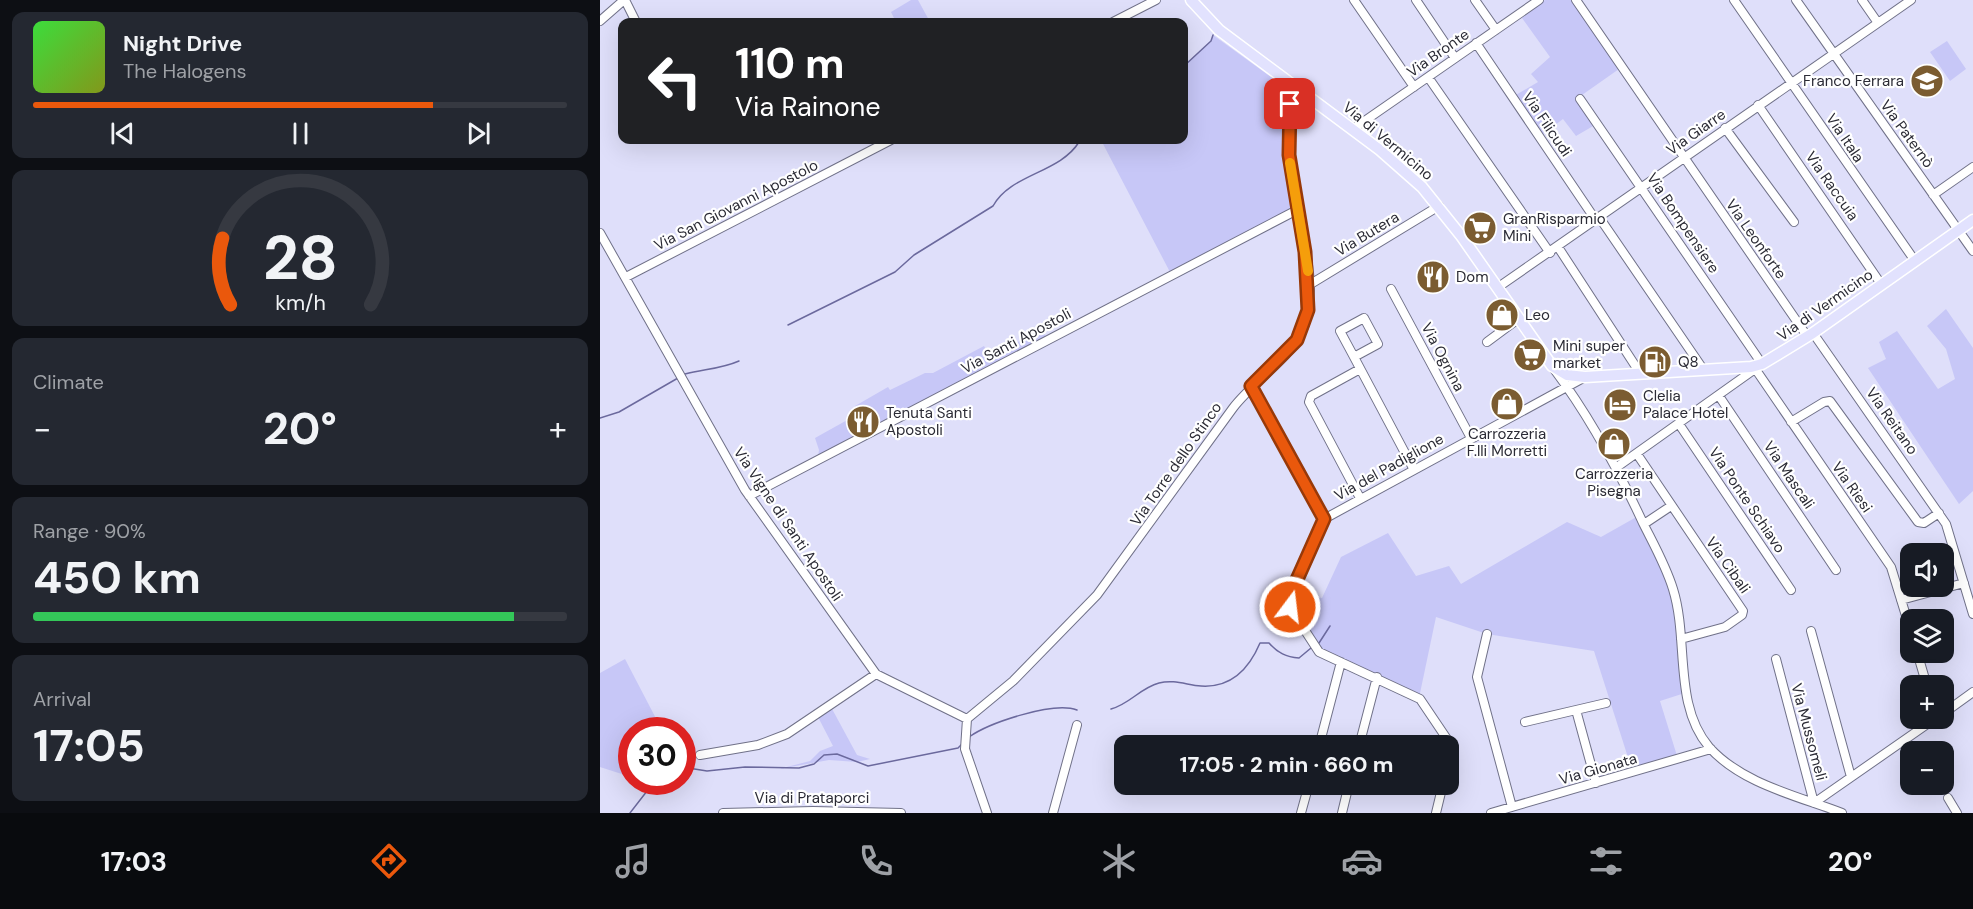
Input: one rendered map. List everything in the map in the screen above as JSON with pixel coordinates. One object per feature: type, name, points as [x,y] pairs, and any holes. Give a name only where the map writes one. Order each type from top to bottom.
[{"type":"main road","name":"Via di Vermicino","points":[[1191,0],[1219,30],[1353,129],[1402,169],[1439,206],[1552,366],[1570,375],[1585,377],[1757,367],[1810,334],[1973,220]]},
{"type":"street","points":[[600,21],[624,0],[634,18]]},
{"type":"street","points":[[1121,18],[1156,0]]},
{"type":"street","points":[[1354,0],[1414,87]]},
{"type":"street","points":[[1416,0],[1455,58]]},
{"type":"street","points":[[1475,0],[1496,30]]},
{"type":"street","name":"Via Bronte","points":[[1353,129],[1539,0]]},
{"type":"street","name":"Via Leonforte","points":[[1576,0],[1683,157],[1810,334]]},
{"type":"street","name":"Via Itala","points":[[1734,0],[1915,261]]},
{"type":"street","name":"Via Paternò","points":[[1796,0],[1973,251]]},
{"type":"street","points":[[1862,0],[1878,23]]},
{"type":"street","name":"Via Giarre","points":[[1497,288],[1911,0]]},
{"type":"street","name":"Via Filicudi","points":[[1476,43],[1703,369]]},
{"type":"street","points":[[1428,77],[1640,373]]},
{"type":"street","name":"Via Torre dello Stinco","points":[[967,719],[1013,681],[1093,600],[1251,386],[1301,334],[1308,310],[1309,285],[1288,143],[1293,85]]},
{"type":"street","name":"Via Bompensiere","points":[[1580,99],[1642,187],[1757,367]]},
{"type":"street","name":"Via Raccuia","points":[[1758,105],[1881,284]]},
{"type":"street","points":[[1725,128],[1794,222]]},
{"type":"street","name":"Via San Giovanni Apostolo","points":[[626,277],[883,144]]},
{"type":"street","points":[[1933,195],[1973,168]]},
{"type":"street","name":"Via Butera","points":[[1309,285],[1439,206]]},
{"type":"street","name":"Via Santi Apostoli","points":[[749,496],[1297,210]]},
{"type":"street","name":"Via Vigne di Santi Apostoli","points":[[602,239],[626,277],[749,496],[876,674],[967,719]]},
{"type":"street","name":"Via Ognina","points":[[1391,290],[1471,438]]},
{"type":"street","points":[[1354,357],[1378,344],[1364,318],[1340,331],[1413,468]]},
{"type":"street","points":[[1487,342],[1518,319]]},
{"type":"street","name":"Via Reitano","points":[[1810,334],[1948,527],[1973,614]]},
{"type":"street","points":[[1552,366],[1617,467],[1673,588],[1692,721],[1711,749],[1747,776],[1842,813]]},
{"type":"street","points":[[1617,467],[1757,367]]},
{"type":"street","name":"Via Riesi","points":[[1757,367],[1791,422],[1889,564],[1904,609]]},
{"type":"street","points":[[1360,369],[1311,396],[1309,402],[1360,498]]},
{"type":"street","points":[[1568,388],[1572,382],[1570,375]]},
{"type":"street","name":"Via del Padiglione","points":[[1444,735],[1422,701],[1413,694],[1317,650],[1290,606],[1291,593],[1324,519],[1413,468],[1585,377]]},
{"type":"street","points":[[1251,386],[1324,519]]},
{"type":"street","name":"Via Mascali","points":[[1719,396],[1836,570]]},
{"type":"street","points":[[1791,422],[1824,402],[1830,401],[1918,522],[1924,523],[1939,513]]},
{"type":"street","name":"Via Ponte Schiavo","points":[[1679,424],[1791,590]]},
{"type":"street","name":"Via Cibali","points":[[1637,454],[1743,611],[1742,615],[1725,627],[1681,639]]},
{"type":"street","points":[[1644,524],[1671,506]]},
{"type":"street","points":[[1901,600],[1964,583]]},
{"type":"street","name":"Via Mussomeli","points":[[1811,632],[1851,777]]},
{"type":"street","points":[[1487,634],[1477,677],[1512,807]]},
{"type":"street","name":"Via Mussomeli","points":[[1776,659],[1814,803],[1920,729]]},
{"type":"street","points":[[1322,735],[1341,662]]},
{"type":"street","points":[[700,755],[757,745],[787,734],[876,674]]},
{"type":"street","points":[[1362,735],[1377,678]]},
{"type":"street","points":[[1954,705],[1973,692]]},
{"type":"street","points":[[1525,722],[1606,703]]},
{"type":"street","points":[[1576,710],[1596,783]]},
{"type":"street","points":[[967,719],[965,748],[987,813]]},
{"type":"street","points":[[1053,813],[1077,725]]},
{"type":"street","name":"Via Gionata","points":[[1491,813],[1711,749]]},
{"type":"street","points":[[1301,813],[1305,795]]},
{"type":"street","points":[[1342,813],[1346,795]]},
{"type":"street","points":[[1436,813],[1440,795]]},
{"type":"street","points":[[1948,798],[1957,813]]},
{"type":"street","name":"Via di Prataporci","points":[[723,813],[901,813]]},
{"type":"shaded area","points":[[911,0],[918,0],[928,18],[894,18],[891,12]]},
{"type":"shaded area","points":[[1545,0],[1571,0],[1619,69],[1582,95],[1600,122],[1576,136],[1563,119],[1542,135],[1514,96],[1538,82],[1531,74],[1550,57],[1522,18]]},
{"type":"shaded area","points":[[1213,35],[1289,90],[1286,120],[1287,150],[1295,210],[1171,274],[1103,144],[1188,144],[1188,62],[1211,42]]},
{"type":"shaded area","points":[[1947,41],[1966,69],[1950,81],[1930,52]]},
{"type":"shaded area","points":[[1946,309],[1973,348],[1973,491],[1959,504],[1868,368],[1886,359],[1879,342],[1897,331],[1938,389],[1955,379],[1946,349],[1927,326]]},
{"type":"shaded area","points":[[1042,329],[1047,339],[818,456],[819,450],[815,438],[858,414],[855,406],[888,387],[890,390],[925,373],[933,373],[984,346],[990,357]]},
{"type":"shaded area","points":[[1640,515],[1672,585],[1688,692],[1660,701],[1678,759],[1633,773],[1594,651],[1487,634],[1436,617],[1419,698],[1325,656],[1290,607],[1292,591],[1322,598],[1341,557],[1388,533],[1416,576],[1449,566],[1461,584],[1567,522],[1601,537]]},
{"type":"shaded area","points":[[625,659],[655,717],[618,717],[618,773],[600,767],[600,673]]},
{"type":"shaded area","points":[[831,707],[857,755],[870,759],[857,762],[829,760],[779,769],[810,761],[820,751],[833,746],[818,717]]},
{"type":"waterway","points":[[1188,62],[1211,41],[1213,35]]},
{"type":"waterway","points":[[788,325],[895,272],[914,255],[993,206],[1011,187],[1060,161],[1077,144]]},
{"type":"waterway","points":[[685,374],[739,361]]},
{"type":"waterway","points":[[600,418],[619,412],[678,378]]},
{"type":"waterway","points":[[1319,643],[1330,626]]},
{"type":"waterway","points":[[1111,709],[1159,683],[1201,686],[1221,684],[1244,669],[1260,643],[1269,643],[1282,654],[1299,658],[1311,648]]},
{"type":"waterway","points":[[969,737],[978,731],[1022,715],[1053,708],[1077,710]]},
{"type":"waterway","points":[[696,769],[707,771],[745,767],[799,768],[814,764],[824,755],[837,754],[868,766],[958,748],[962,744]]},
{"type":"waterway","points":[[630,813],[644,795]]},
{"type":"slow traffic","points":[[1290,163],[1308,271]]},
{"type":"place","name":"Franco Ferrara","points":[[1927,81]]},
{"type":"place","name":"GranRisparmio Mini","points":[[1480,228]]},
{"type":"place","name":"Dom","points":[[1433,277]]},
{"type":"place","name":"Leo","points":[[1502,315]]},
{"type":"place","name":"Mini super market","points":[[1530,355]]},
{"type":"place","name":"Q8","points":[[1655,362]]},
{"type":"place","name":"Carrozzeria F.lli Morretti","points":[[1507,404]]},
{"type":"place","name":"Clelia Palace Hotel","points":[[1620,405]]},
{"type":"place","name":"Tenuta Santi Apostoli","points":[[863,422]]},
{"type":"place","name":"Carrozzeria Pisegna","points":[[1614,444]]},
{"type":"route","points":[[1290,104],[1288,129],[1291,178],[1305,252],[1309,288],[1308,310],[1303,330],[1297,340],[1251,386],[1324,519],[1291,593],[1290,607]]}]
